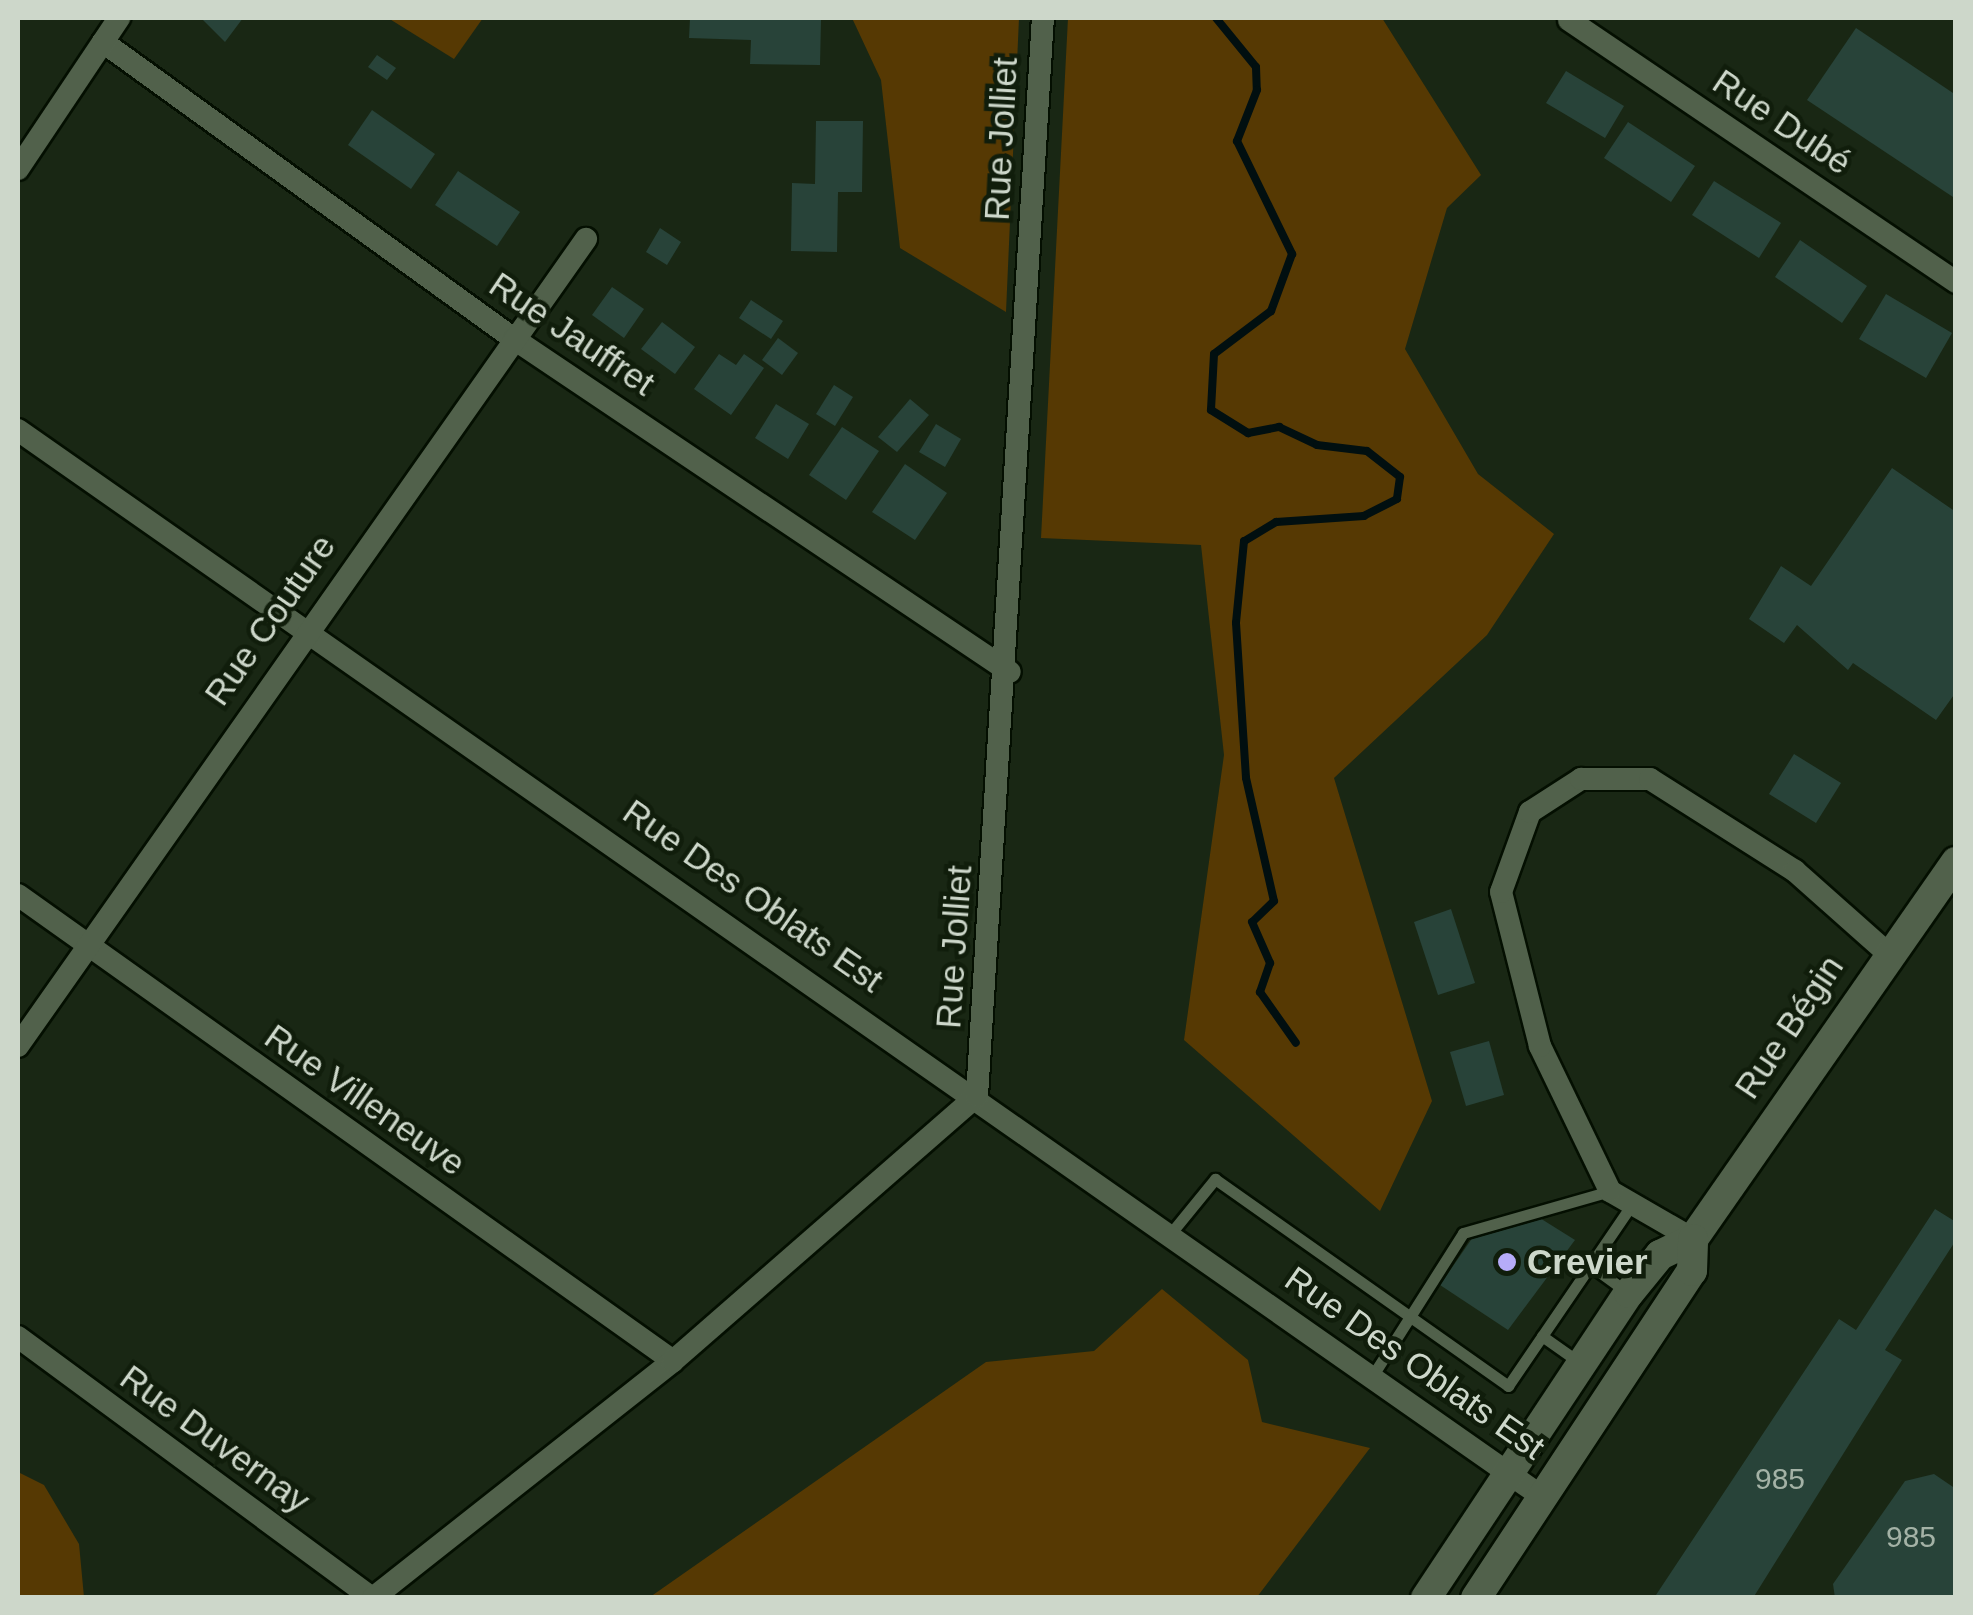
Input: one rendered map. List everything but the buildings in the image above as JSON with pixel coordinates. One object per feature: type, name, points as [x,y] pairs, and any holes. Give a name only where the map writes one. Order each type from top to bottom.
[{"type":"street","points":[[18,169],[119,18]]},
{"type":"street","name":"Rue Jolliet","points":[[977,1096],[1010,672],[1042,18]]},
{"type":"street","name":"Rue Dubé","points":[[1569,20],[1956,282]]},
{"type":"street","name":"Rue Jauffret","points":[[103,42],[514,339],[1010,672]]},
{"type":"street","name":"Rue Couture","points":[[18,1046],[308,626],[586,239]]},
{"type":"street","name":"Rue Des Oblats Est","points":[[18,430],[308,626],[1541,1496]]},
{"type":"street","points":[[1692,1238],[1610,1190],[1540,1046],[1502,892],[1530,812],[1581,779],[1650,779],[1795,870],[1885,952]]},
{"type":"street","name":"Rue Bégin","points":[[1426,1598],[1629,1293],[1660,1255],[1692,1238],[1885,952],[1956,862]]},
{"type":"street","name":"Rue Villeneuve","points":[[18,895],[673,1361]]},
{"type":"street","points":[[372,1598],[673,1361],[977,1096]]},
{"type":"street","name":"Rue Bégin","points":[[1476,1598],[1692,1270],[1692,1238]]},
{"type":"street","name":"Rue Duvernay","points":[[18,1338],[372,1598]]},
{"type":"lane","points":[[1171,1233],[1215,1179],[1508,1386],[1632,1204]]},
{"type":"lane","points":[[1373,1376],[1404,1314],[1463,1233],[1610,1190]]},
{"type":"lane","points":[[1590,1265],[1629,1293]]},
{"type":"lane","points":[[1542,1336],[1582,1364]]},
{"type":"shaded area","points":[[388,18],[483,18],[454,59]]},
{"type":"shaded area","points":[[852,18],[1019,18],[1006,312],[900,248],[881,80]]},
{"type":"shaded area","points":[[1068,18],[1382,18],[1481,175],[1447,208],[1405,349],[1478,474],[1554,534],[1487,635],[1334,778],[1432,1101],[1380,1211],[1184,1040],[1224,755],[1201,545],[1041,538]]},
{"type":"shaded area","points":[[1162,1289],[1248,1360],[1262,1422],[1370,1448],[1257,1597],[650,1597],[986,1362],[1094,1351]]},
{"type":"shaded area","points":[[18,1472],[44,1485],[79,1544],[84,1597],[18,1597]]},
{"type":"waterway","points":[[1216,18],[1256,67],[1257,90],[1237,141],[1292,254],[1271,311],[1214,354],[1211,410],[1248,433],[1279,427],[1317,445],[1367,451],[1400,477],[1397,499],[1364,516],[1276,522],[1244,541],[1236,623],[1246,778],[1274,901],[1252,922],[1270,963],[1260,992],[1296,1043]]},
{"type":"place","name":"Crevier","points":[[1507,1262]]}]
